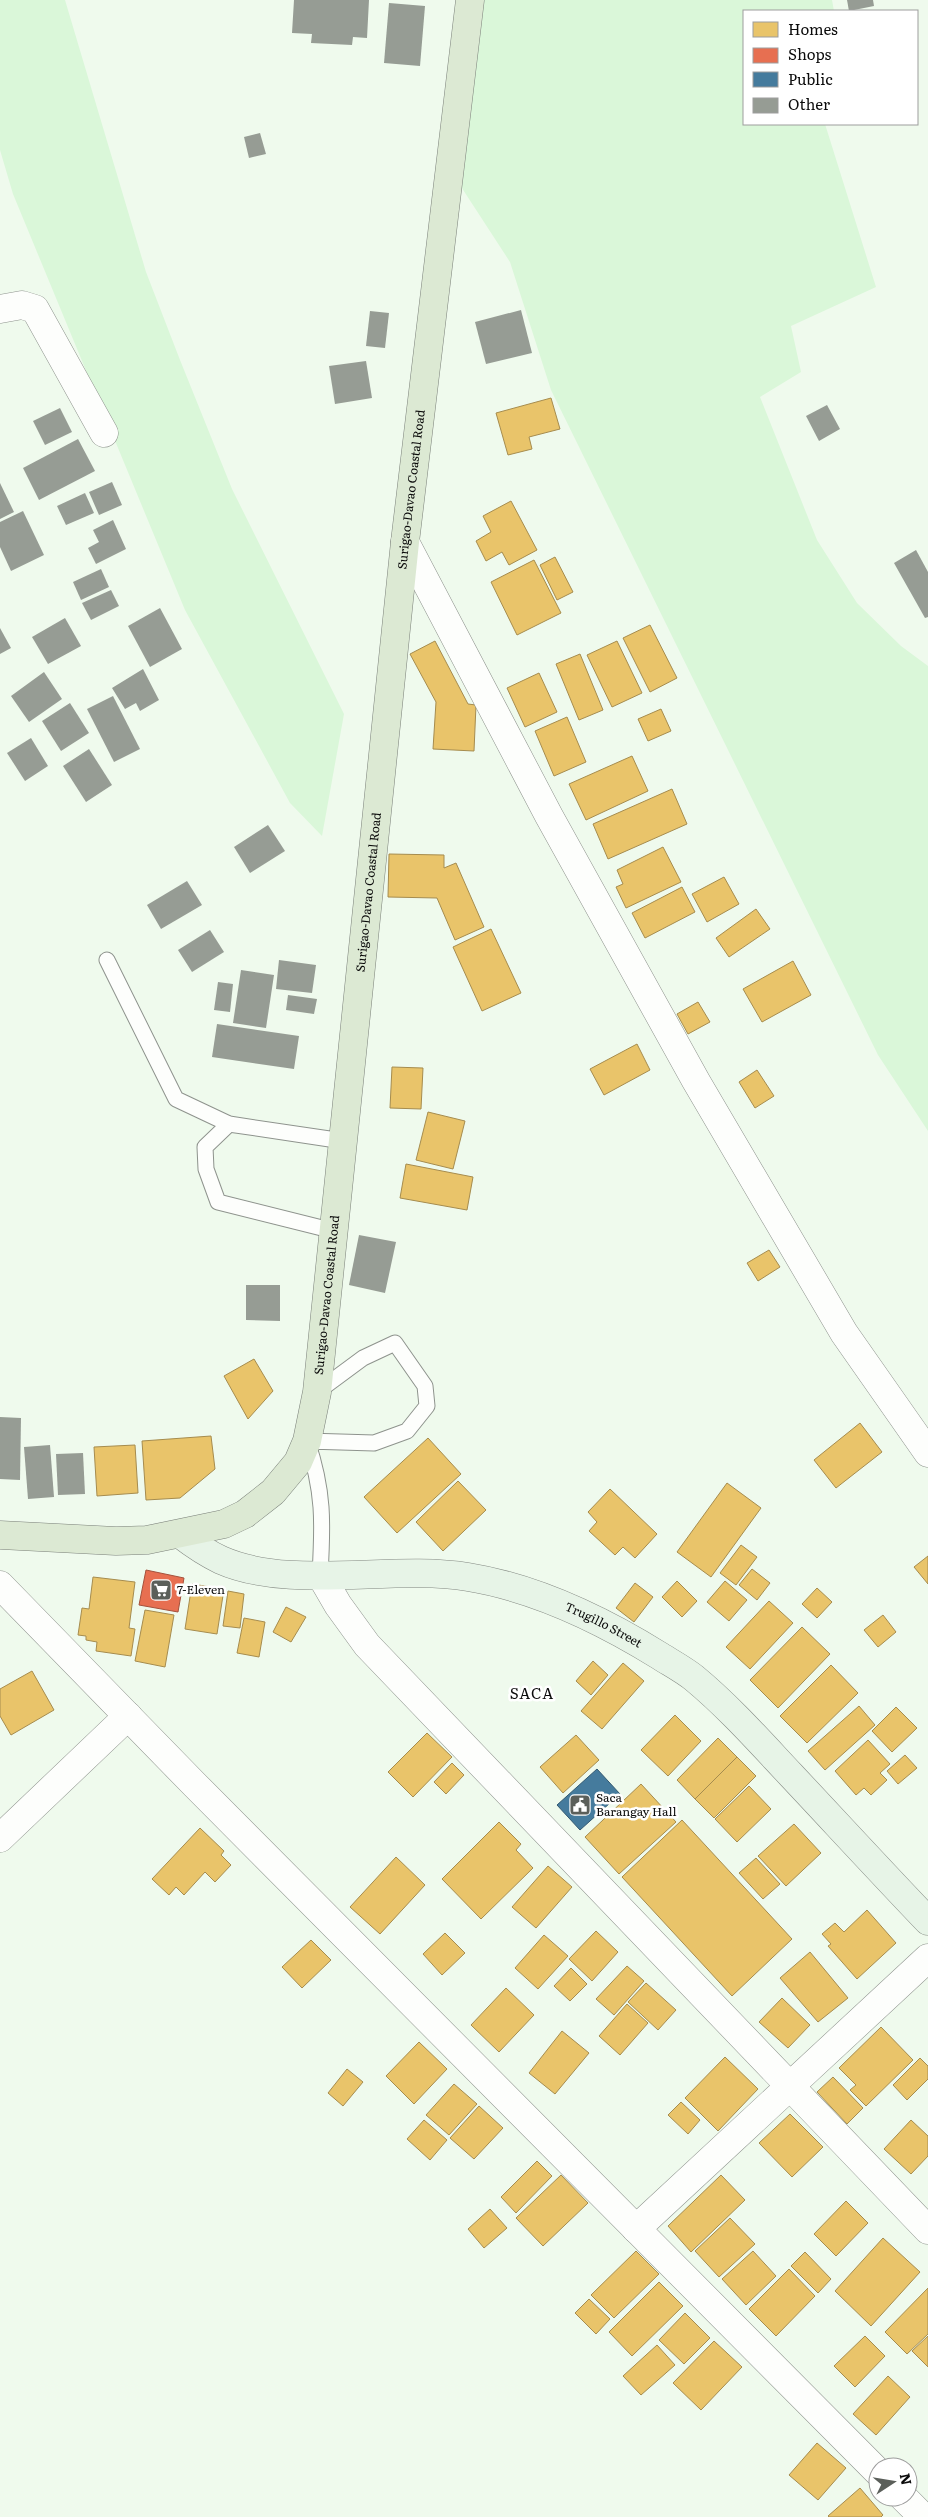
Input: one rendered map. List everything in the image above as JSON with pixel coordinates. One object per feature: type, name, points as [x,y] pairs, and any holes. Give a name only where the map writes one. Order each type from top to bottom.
[{"type":"highway","name":"Surigao-Davao Coastal Road","points":[[0,1535],[116,1541],[147,1540],[224,1524],[246,1514],[284,1480],[298,1462],[307,1441],[318,1392],[405,542],[470,0]]},
{"type":"street","points":[[0,309],[22,304],[35,310],[104,433]]},
{"type":"street","points":[[405,542],[549,816],[696,1081],[844,1333],[928,1453]]},
{"type":"street","name":"Trugillo Street","points":[[180,1534],[199,1548],[223,1561],[255,1570],[320,1574],[467,1576],[508,1586],[560,1604],[643,1646],[692,1677],[731,1712],[928,1921]]},
{"type":"street","points":[[320,1574],[338,1605],[367,1645],[928,2230]]},
{"type":"street","points":[[0,1585],[868,2462]]},
{"type":"street","points":[[0,1838],[128,1716]]},
{"type":"street","points":[[636,2229],[928,1958]]},
{"type":"street","points":[[913,2507],[923,2517]]},
{"type":"lane","points":[[107,960],[176,1099],[229,1124],[343,1141]]},
{"type":"lane","points":[[229,1124],[205,1147],[206,1169],[218,1202],[334,1231]]},
{"type":"lane","points":[[318,1392],[363,1358],[395,1343],[425,1386],[427,1406],[407,1431],[374,1443],[307,1441],[317,1471],[322,1497],[320,1574]]},
{"type":"green space","points":[[0,0],[65,0],[146,272],[180,360],[232,489],[344,714],[322,836],[290,803],[185,610],[13,194],[0,150]]},
{"type":"green space","points":[[460,0],[832,0],[834,10],[743,10],[743,125],[825,125],[876,287],[791,326],[801,372],[760,397],[817,540],[857,603],[901,646],[928,666],[928,1131],[878,1055],[551,390],[510,262],[443,159]]},
{"type":"building: Homes","points":[[551,398],[560,429],[529,437],[532,449],[508,455],[496,413]]},
{"type":"building: Homes","points":[[511,501],[537,550],[509,565],[502,552],[486,561],[476,541],[491,532],[483,516]]},
{"type":"building: Homes","points":[[555,557],[573,592],[557,600],[540,565]]},
{"type":"building: Homes","points":[[534,560],[561,613],[517,635],[491,582]]},
{"type":"building: Homes","points":[[650,625],[677,678],[650,692],[623,638]]},
{"type":"building: Homes","points":[[435,641],[468,704],[476,705],[474,751],[433,749],[436,702],[410,654]]},
{"type":"building: Homes","points":[[617,641],[642,693],[612,707],[587,655]]},
{"type":"building: Homes","points":[[580,654],[603,710],[579,720],[556,664]]},
{"type":"building: Homes","points":[[539,673],[557,712],[525,727],[507,688]]},
{"type":"building: Homes","points":[[661,709],[671,731],[648,741],[638,719]]},
{"type":"building: Homes","points":[[567,717],[586,762],[554,776],[535,731]]},
{"type":"building: Homes","points":[[632,756],[648,791],[586,820],[569,784]]},
{"type":"building: Homes","points":[[672,789],[687,824],[608,859],[593,824]]},
{"type":"building: Homes","points":[[663,847],[681,882],[626,908],[616,887],[623,884],[617,870]]},
{"type":"building: Homes","points":[[389,854],[444,855],[444,868],[456,863],[484,927],[455,940],[437,898],[388,897]]},
{"type":"building: Homes","points":[[724,877],[739,904],[707,922],[692,894]]},
{"type":"building: Homes","points":[[682,887],[695,912],[645,938],[632,913]]},
{"type":"building: Homes","points":[[756,909],[770,929],[729,957],[716,938]]},
{"type":"building: Homes","points":[[491,929],[521,993],[482,1011],[453,947]]},
{"type":"building: Homes","points":[[793,961],[811,995],[762,1022],[743,989]]},
{"type":"building: Homes","points":[[698,1002],[710,1022],[688,1034],[677,1014]]},
{"type":"building: Homes","points":[[637,1044],[650,1070],[604,1095],[590,1069]]},
{"type":"building: Homes","points":[[392,1067],[423,1068],[421,1109],[390,1108]]},
{"type":"building: Homes","points":[[757,1070],[774,1096],[755,1108],[739,1082]]},
{"type":"building: Homes","points":[[428,1112],[465,1121],[453,1169],[416,1160]]},
{"type":"building: Homes","points":[[406,1164],[473,1177],[467,1210],[400,1198]]},
{"type":"building: Homes","points":[[769,1250],[780,1267],[758,1281],[747,1263]]},
{"type":"building: Homes","points":[[254,1359],[273,1391],[248,1419],[224,1376]]},
{"type":"building: Homes","points":[[860,1423],[882,1452],[836,1488],[814,1460]]},
{"type":"building: Homes","points":[[211,1436],[215,1469],[180,1498],[146,1500],[142,1441]]},
{"type":"building: Homes","points":[[428,1438],[461,1474],[397,1533],[364,1497]]},
{"type":"building: Homes","points":[[135,1445],[138,1493],[97,1496],[94,1447]]},
{"type":"building: Homes","points":[[458,1481],[486,1510],[443,1551],[416,1522]]},
{"type":"building: Homes","points":[[727,1483],[761,1508],[711,1577],[677,1552]]},
{"type":"building: Homes","points":[[610,1489],[657,1534],[635,1558],[623,1547],[615,1555],[589,1531],[597,1522],[588,1512]]},
{"type":"building: Homes","points":[[741,1545],[757,1557],[736,1585],[720,1573]]},
{"type":"building: Homes","points":[[928,1556],[928,1584],[914,1567]]},
{"type":"building: Homes","points":[[752,1569],[770,1583],[757,1600],[739,1585]]},
{"type":"building: Homes","points":[[93,1577],[135,1582],[129,1628],[135,1629],[131,1656],[96,1651],[97,1642],[86,1640],[86,1636],[78,1635],[82,1608],[89,1609]]},
{"type":"building: Homes","points":[[677,1581],[697,1601],[682,1617],[662,1597]]},
{"type":"building: Homes","points":[[725,1581],[747,1600],[729,1621],[707,1602]]},
{"type":"building: Homes","points":[[635,1583],[653,1597],[634,1622],[616,1608]]},
{"type":"building: Homes","points":[[192,1584],[224,1589],[217,1634],[185,1629]]},
{"type":"building: Homes","points":[[817,1588],[832,1602],[817,1618],[802,1604]]},
{"type":"building: Homes","points":[[228,1591],[244,1594],[240,1628],[223,1626]]},
{"type":"building: Homes","points":[[769,1601],[793,1623],[750,1669],[726,1647]]},
{"type":"building: Homes","points":[[286,1607],[306,1617],[291,1642],[273,1632]]},
{"type":"building: Homes","points":[[145,1610],[174,1615],[165,1667],[135,1661]]},
{"type":"building: Homes","points":[[883,1615],[896,1632],[878,1647],[864,1630]]},
{"type":"building: Homes","points":[[244,1618],[265,1622],[259,1657],[237,1653]]},
{"type":"building: Homes","points":[[802,1627],[830,1654],[778,1708],[750,1680]]},
{"type":"building: Homes","points":[[593,1661],[608,1675],[591,1695],[576,1681]]},
{"type":"building: Homes","points":[[623,1663],[644,1681],[602,1729],[581,1711]]},
{"type":"building: Homes","points":[[831,1665],[858,1693],[807,1743],[780,1716]]},
{"type":"building: Homes","points":[[32,1671],[54,1710],[11,1735],[0,1716],[0,1689]]},
{"type":"building: Homes","points":[[859,1706],[875,1725],[825,1770],[808,1751]]},
{"type":"building: Homes","points":[[896,1707],[917,1728],[892,1752],[872,1731]]},
{"type":"building: Homes","points":[[675,1715],[701,1741],[668,1776],[641,1750]]},
{"type":"building: Homes","points":[[427,1733],[452,1757],[413,1797],[388,1772]]},
{"type":"building: Homes","points":[[576,1735],[599,1760],[563,1793],[540,1767]]},
{"type":"building: Homes","points":[[718,1738],[737,1757],[695,1799],[677,1780]]},
{"type":"building: Homes","points":[[868,1740],[890,1764],[880,1773],[887,1780],[871,1795],[864,1788],[856,1795],[835,1771]]},
{"type":"building: Homes","points":[[905,1755],[917,1768],[898,1784],[887,1771]]},
{"type":"building: Homes","points":[[737,1757],[756,1776],[714,1818],[695,1799]]},
{"type":"building: Homes","points":[[452,1763],[464,1775],[446,1794],[434,1782]]},
{"type":"building: Homes","points":[[641,1784],[676,1822],[619,1874],[585,1837]]},
{"type":"building: Homes","points":[[749,1786],[771,1809],[737,1842],[715,1819]]},
{"type":"building: Homes","points":[[682,1820],[792,1939],[732,1996],[622,1877]]},
{"type":"building: Homes","points":[[499,1822],[521,1844],[516,1850],[533,1868],[481,1919],[442,1879]]},
{"type":"building: Homes","points":[[794,1824],[821,1853],[786,1886],[758,1856]]},
{"type":"building: Homes","points":[[200,1828],[224,1851],[221,1855],[231,1865],[215,1882],[205,1872],[184,1895],[176,1887],[169,1895],[152,1879]]},
{"type":"building: Homes","points":[[396,1857],[425,1885],[380,1934],[350,1907]]},
{"type":"building: Homes","points":[[756,1858],[780,1884],[763,1899],[739,1873]]},
{"type":"building: Homes","points":[[548,1866],[572,1887],[536,1928],[512,1907]]},
{"type":"building: Homes","points":[[867,1910],[896,1943],[857,1979],[828,1946],[831,1944],[822,1934],[835,1923],[844,1932]]},
{"type":"building: Homes","points":[[596,1931],[618,1952],[592,1981],[569,1959]]},
{"type":"building: Homes","points":[[445,1933],[465,1953],[442,1975],[423,1954]]},
{"type":"building: Homes","points":[[544,1935],[568,1956],[538,1989],[515,1968]]},
{"type":"building: Homes","points":[[311,1940],[331,1960],[302,1988],[282,1967]]},
{"type":"building: Homes","points":[[810,1952],[848,1998],[818,2022],[780,1978]]},
{"type":"building: Homes","points":[[627,1966],[644,1981],[614,2015],[596,1999]]},
{"type":"building: Homes","points":[[571,1968],[587,1984],[570,2001],[554,1986]]},
{"type":"building: Homes","points":[[646,1983],[676,2010],[658,2030],[628,2002]]},
{"type":"building: Homes","points":[[506,1988],[534,2015],[499,2052],[471,2025]]},
{"type":"building: Homes","points":[[782,1998],[810,2025],[788,2048],[759,2022]]},
{"type":"building: Homes","points":[[627,2004],[648,2023],[620,2055],[599,2036]]},
{"type":"building: Homes","points":[[881,2027],[913,2060],[866,2106],[850,2090],[856,2085],[839,2068]]},
{"type":"building: Homes","points":[[562,2031],[589,2053],[555,2094],[529,2073]]},
{"type":"building: Homes","points":[[419,2042],[447,2069],[414,2104],[386,2076]]},
{"type":"building: Homes","points":[[725,2057],[758,2089],[718,2131],[685,2098]]},
{"type":"building: Homes","points":[[920,2058],[928,2066],[928,2079],[907,2100],[893,2085]]},
{"type":"building: Homes","points":[[347,2069],[363,2082],[343,2106],[328,2093]]},
{"type":"building: Homes","points":[[833,2077],[863,2108],[847,2124],[817,2092]]},
{"type":"building: Homes","points":[[454,2084],[477,2104],[449,2135],[426,2115]]},
{"type":"building: Homes","points":[[681,2102],[700,2120],[688,2134],[668,2115]]},
{"type":"building: Homes","points":[[479,2106],[503,2128],[474,2159],[450,2138]]},
{"type":"building: Homes","points":[[790,2114],[823,2147],[792,2177],[759,2143]]},
{"type":"building: Homes","points":[[424,2120],[447,2140],[430,2160],[407,2139]]},
{"type":"building: Homes","points":[[911,2120],[928,2136],[928,2156],[911,2174],[884,2149]]},
{"type":"building: Homes","points":[[537,2161],[552,2176],[516,2213],[501,2197]]},
{"type":"building: Homes","points":[[561,2175],[588,2203],[543,2246],[516,2218]]},
{"type":"building: Homes","points":[[721,2175],[745,2200],[691,2252],[668,2226]]},
{"type":"building: Homes","points":[[846,2201],[868,2223],[836,2256],[814,2234]]},
{"type":"building: Homes","points":[[490,2209],[507,2228],[484,2248],[468,2229]]},
{"type":"building: Homes","points":[[730,2218],[755,2244],[719,2277],[695,2251]]},
{"type":"building: Homes","points":[[883,2238],[920,2272],[871,2326],[835,2291]]},
{"type":"building: Homes","points":[[636,2251],[659,2274],[614,2318],[591,2295]]},
{"type":"building: Homes","points":[[753,2251],[776,2276],[746,2305],[722,2279]]},
{"type":"building: Homes","points":[[805,2252],[831,2279],[818,2293],[791,2266]]},
{"type":"building: Homes","points":[[789,2269],[815,2296],[776,2336],[749,2309]]},
{"type":"building: Homes","points":[[659,2282],[683,2306],[632,2356],[609,2332]]},
{"type":"building: Homes","points":[[928,2288],[928,2334],[907,2354],[885,2332]]},
{"type":"building: Homes","points":[[589,2299],[610,2319],[596,2334],[575,2313]]},
{"type":"building: Homes","points":[[685,2313],[710,2338],[684,2364],[659,2340]]},
{"type":"building: Homes","points":[[865,2336],[885,2356],[855,2387],[834,2366]]},
{"type":"building: Homes","points":[[928,2336],[928,2367],[912,2351]]},
{"type":"building: Homes","points":[[714,2341],[742,2367],[701,2410],[673,2383]]},
{"type":"building: Homes","points":[[657,2345],[675,2365],[641,2395],[623,2376]]},
{"type":"building: Homes","points":[[888,2376],[910,2397],[876,2435],[853,2414]]},
{"type":"building: Homes","points":[[817,2443],[846,2468],[818,2500],[789,2475]]},
{"type":"building: Homes","points":[[860,2488],[868,2497],[868,2507],[876,2507],[883,2515],[881,2517],[828,2516]]},
{"type":"building: Shops","points":[[146,1570],[184,1578],[178,1612],[139,1605]]},
{"type":"building: Public","points":[[597,1769],[620,1794],[580,1830],[557,1805]]},
{"type":"building: Other","points":[[294,0],[369,0],[367,38],[353,37],[352,45],[311,43],[312,34],[292,33]]},
{"type":"building: Other","points":[[847,0],[873,0],[874,6],[849,10]]},
{"type":"building: Other","points":[[389,3],[425,6],[420,66],[384,63]]},
{"type":"building: Other","points":[[260,133],[266,154],[249,158],[244,137]]},
{"type":"building: Other","points":[[521,310],[532,353],[486,364],[475,322]]},
{"type":"building: Other","points":[[370,311],[389,313],[385,348],[366,346]]},
{"type":"building: Other","points":[[366,361],[372,398],[335,404],[329,366]]},
{"type":"building: Other","points":[[827,405],[840,429],[819,441],[806,416]]},
{"type":"building: Other","points":[[60,408],[72,432],[45,445],[33,421]]},
{"type":"building: Other","points":[[78,439],[95,471],[39,500],[23,468]]},
{"type":"building: Other","points":[[112,482],[122,505],[99,515],[89,492]]},
{"type":"building: Other","points":[[0,483],[14,512],[0,519]]},
{"type":"building: Other","points":[[85,493],[94,513],[66,525],[57,506]]},
{"type":"building: Other","points":[[23,511],[44,555],[11,571],[0,547],[0,522]]},
{"type":"building: Other","points":[[113,520],[126,549],[96,564],[88,548],[99,542],[93,530]]},
{"type":"building: Other","points":[[916,550],[928,572],[928,617],[925,618],[894,563]]},
{"type":"building: Other","points":[[101,569],[109,587],[81,600],[73,582]]},
{"type":"building: Other","points":[[111,590],[119,606],[91,620],[82,603]]},
{"type":"building: Other","points":[[160,608],[182,649],[150,667],[128,626]]},
{"type":"building: Other","points":[[65,618],[81,646],[48,664],[32,637]]},
{"type":"building: Other","points":[[0,628],[11,648],[0,654]]},
{"type":"building: Other","points":[[143,669],[159,700],[140,711],[136,703],[125,709],[112,688]]},
{"type":"building: Other","points":[[44,672],[62,699],[29,722],[11,696]]},
{"type":"building: Other","points":[[113,696],[140,749],[114,762],[87,709]]},
{"type":"building: Other","points":[[70,703],[89,733],[61,751],[42,721]]},
{"type":"building: Other","points":[[31,738],[48,766],[25,781],[7,753]]},
{"type":"building: Other","points":[[89,749],[112,785],[86,802],[63,766]]},
{"type":"building: Other","points":[[268,825],[285,851],[250,873],[234,847]]},
{"type":"building: Other","points":[[187,881],[202,905],[161,929],[147,905]]},
{"type":"building: Other","points":[[210,930],[224,952],[192,972],[178,950]]},
{"type":"building: Other","points":[[279,960],[316,965],[312,993],[276,989]]},
{"type":"building: Other","points":[[241,970],[274,975],[266,1028],[233,1023]]},
{"type":"building: Other","points":[[218,982],[233,984],[230,1012],[214,1010]]},
{"type":"building: Other","points":[[288,995],[317,999],[314,1014],[286,1010]]},
{"type":"building: Other","points":[[217,1024],[299,1036],[294,1069],[212,1057]]},
{"type":"building: Other","points":[[359,1235],[396,1242],[385,1293],[349,1285]]},
{"type":"building: Other","points":[[246,1285],[280,1285],[280,1321],[246,1320]]},
{"type":"building: Other","points":[[0,1417],[21,1418],[20,1480],[0,1479]]},
{"type":"building: Other","points":[[50,1445],[54,1497],[28,1499],[24,1447]]},
{"type":"building: Other","points":[[83,1453],[85,1494],[58,1495],[56,1454]]},
{"type":"place","name":"7-Eleven","points":[[161,1590]]},
{"type":"place","name":"Saca Barangay Hall","points":[[580,1805]]},
{"type":"district","name":"SACA","points":[[532,1694]]}]
